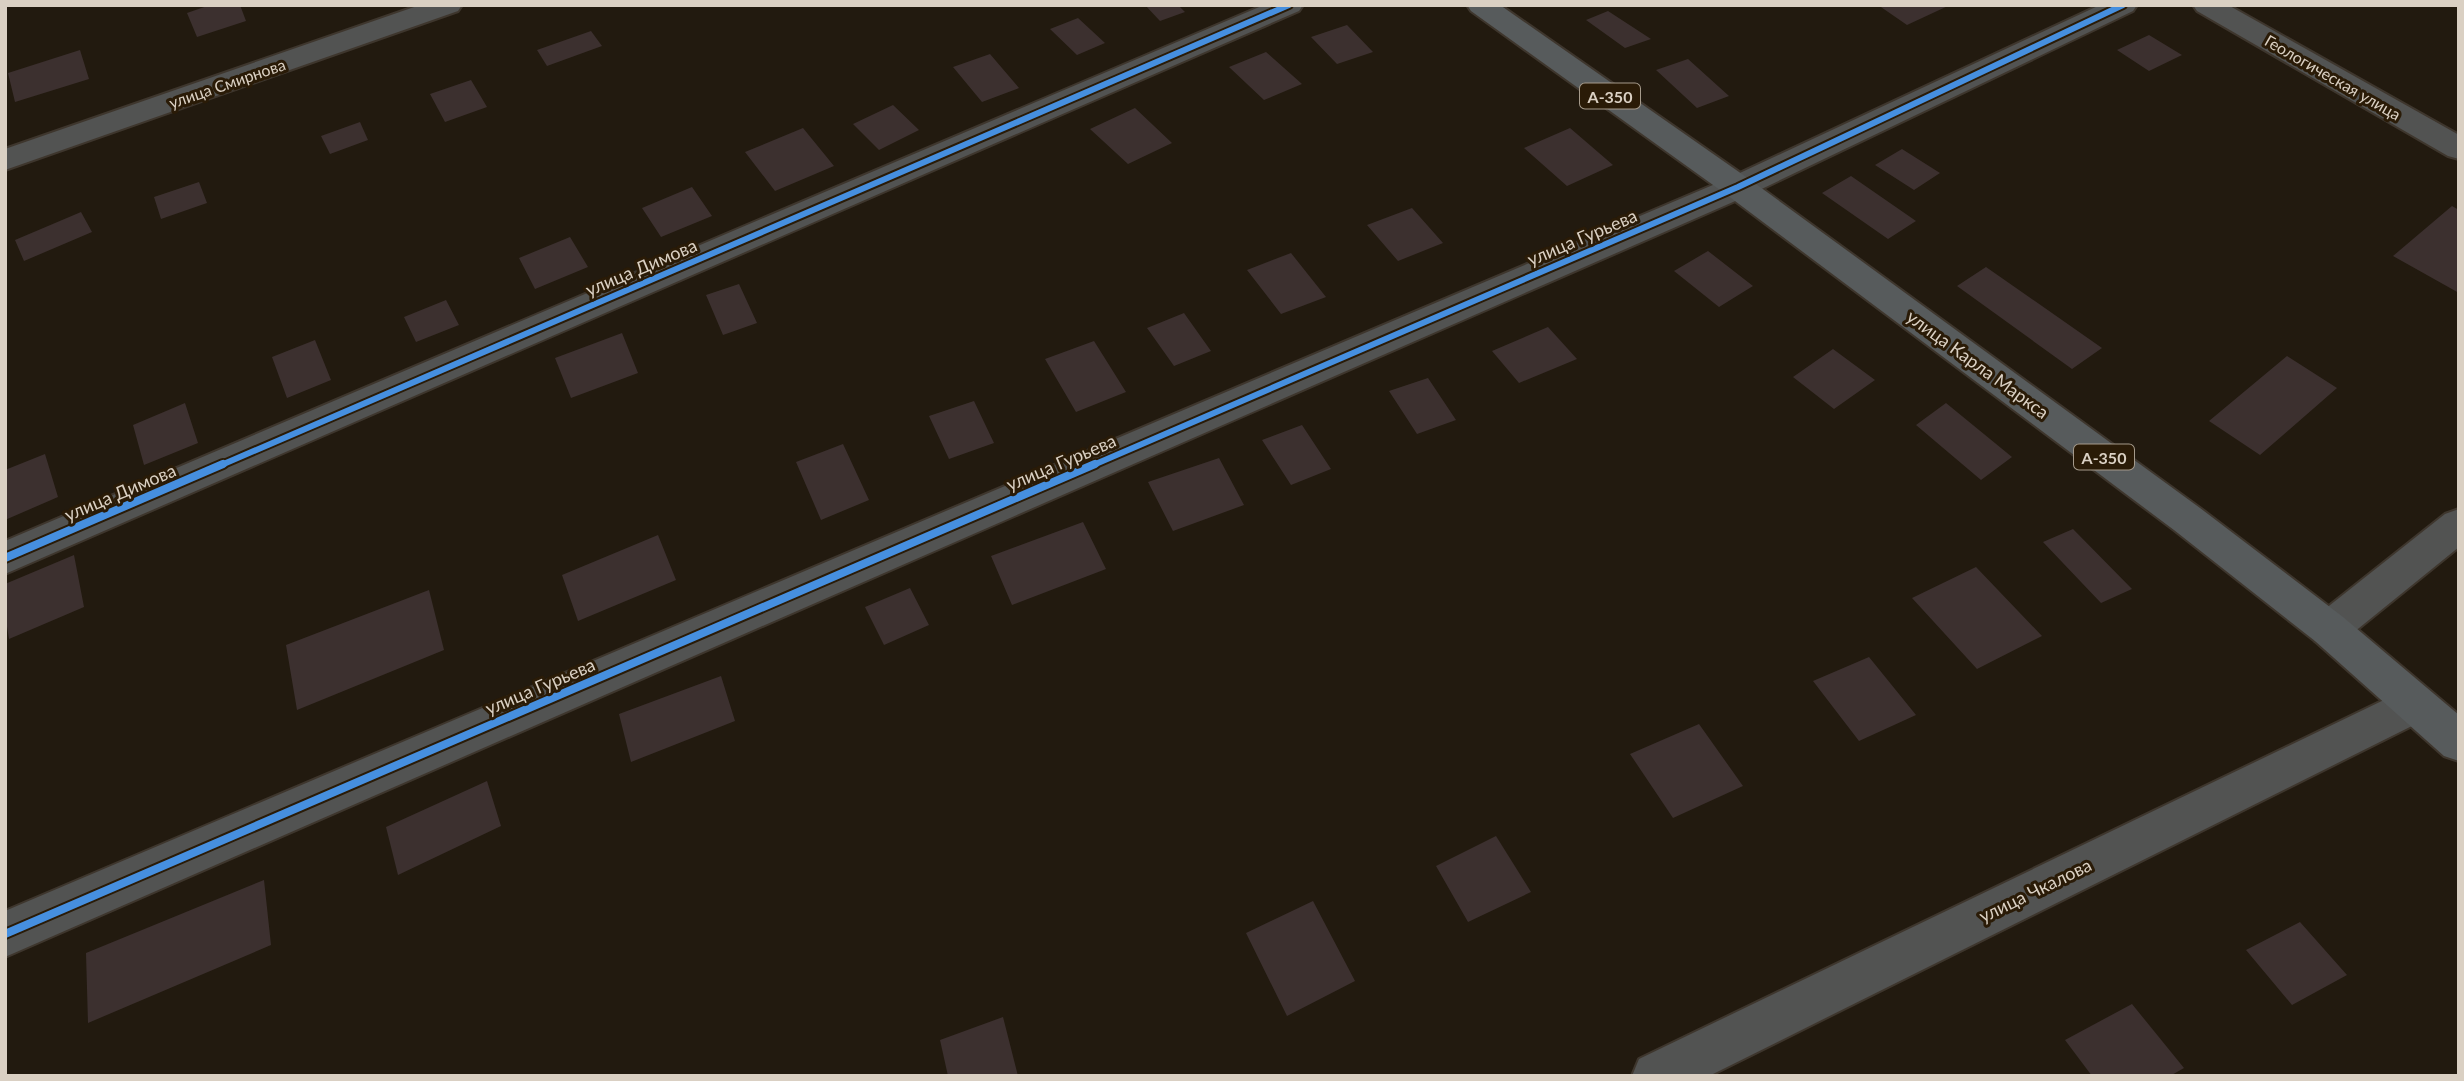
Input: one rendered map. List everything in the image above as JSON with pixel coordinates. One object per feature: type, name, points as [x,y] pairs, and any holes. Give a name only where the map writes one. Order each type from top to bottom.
[{"type":"highway","name":"улица Карла Маркса","points":[[1481,5],[1738,187],[2188,519],[2329,629],[2459,742]]},
{"type":"street","name":"улица Смирнова","points":[[5,160],[448,5]]},
{"type":"street","name":"улица Димова","points":[[5,558],[1289,5]]},
{"type":"street","name":"улица Гурьева","points":[[5,934],[1738,187],[2123,5]]},
{"type":"street","name":"Геологическая улица","points":[[2207,5],[2459,149]]},
{"type":"street","points":[[2329,629],[2459,525]]},
{"type":"street","name":"улица Чкалова","points":[[1656,1076],[2415,704]]},
{"type":"building","points":[[210,5],[240,5],[246,21],[197,37],[187,13]]},
{"type":"building","points":[[1145,5],[1178,5],[1185,12],[1160,21]]},
{"type":"building","points":[[1878,5],[1950,5],[1907,25]]},
{"type":"building","points":[[1608,11],[1651,39],[1625,48],[1586,20]]},
{"type":"building","points":[[1078,18],[1105,43],[1077,55],[1050,29]]},
{"type":"building","points":[[1347,25],[1373,52],[1337,64],[1311,37]]},
{"type":"building","points":[[591,31],[602,46],[547,66],[537,50]]},
{"type":"building","points":[[2149,35],[2182,55],[2149,71],[2117,50]]},
{"type":"building","points":[[80,50],[89,79],[15,102],[8,73]]},
{"type":"building","points":[[1266,52],[1302,84],[1264,100],[1229,67]]},
{"type":"building","points":[[990,54],[1019,88],[982,102],[953,67]]},
{"type":"building","points":[[1688,59],[1729,96],[1697,108],[1656,70]]},
{"type":"building","points":[[471,80],[487,107],[445,122],[430,94]]},
{"type":"building","points":[[893,105],[919,130],[879,150],[853,124]]},
{"type":"building","points":[[1135,108],[1172,143],[1128,164],[1090,129]]},
{"type":"building","points":[[360,122],[368,140],[330,154],[321,136]]},
{"type":"building","points":[[803,128],[834,166],[775,191],[745,152]]},
{"type":"building","points":[[1570,128],[1613,165],[1567,186],[1524,148]]},
{"type":"building","points":[[1902,149],[1940,173],[1914,190],[1875,165]]},
{"type":"building","points":[[1851,176],[1916,221],[1888,239],[1822,193]]},
{"type":"building","points":[[199,182],[207,203],[161,219],[154,197]]},
{"type":"building","points":[[692,187],[712,216],[661,237],[642,208]]},
{"type":"building","points":[[2452,206],[2459,210],[2459,293],[2393,256]]},
{"type":"building","points":[[1412,208],[1443,243],[1398,261],[1367,225]]},
{"type":"building","points":[[81,212],[92,232],[24,261],[15,240]]},
{"type":"building","points":[[570,237],[588,267],[535,289],[519,258]]},
{"type":"building","points":[[1708,251],[1753,286],[1719,307],[1674,271]]},
{"type":"building","points":[[1291,253],[1326,297],[1281,314],[1247,270]]},
{"type":"building","points":[[1986,267],[2102,348],[2072,369],[1957,286]]},
{"type":"building","points":[[739,284],[757,323],[723,335],[706,295]]},
{"type":"building","points":[[446,300],[459,325],[416,342],[404,317]]},
{"type":"building","points":[[1184,313],[1211,351],[1174,366],[1147,328]]},
{"type":"building","points":[[1548,327],[1577,359],[1519,383],[1492,351]]},
{"type":"building","points":[[622,333],[638,373],[571,398],[555,358]]},
{"type":"building","points":[[315,340],[331,380],[287,398],[272,357]]},
{"type":"building","points":[[1094,341],[1126,392],[1076,412],[1045,359]]},
{"type":"building","points":[[1833,349],[1875,380],[1834,409],[1793,377]]},
{"type":"building","points":[[2287,356],[2337,388],[2260,455],[2209,421]]},
{"type":"building","points":[[1428,378],[1456,420],[1417,434],[1389,391]]},
{"type":"building","points":[[974,401],[994,443],[949,459],[929,416]]},
{"type":"building","points":[[185,403],[198,443],[144,465],[133,425]]},
{"type":"building","points":[[1946,403],[2012,457],[1981,480],[1916,425]]},
{"type":"building","points":[[1302,425],[1331,469],[1291,485],[1262,440]]},
{"type":"building","points":[[843,444],[869,500],[821,520],[796,462]]},
{"type":"building","points":[[45,454],[58,497],[5,520],[5,470]]},
{"type":"building","points":[[1219,458],[1244,505],[1173,531],[1148,482]]},
{"type":"building","points":[[1083,522],[1106,569],[1012,605],[991,556]]},
{"type":"building","points":[[2073,529],[2132,589],[2101,603],[2043,542]]},
{"type":"building","points":[[658,535],[676,580],[578,621],[562,575]]},
{"type":"building","points":[[74,555],[84,607],[9,639],[5,614],[5,584]]},
{"type":"building","points":[[1976,567],[2042,636],[1977,669],[1912,598]]},
{"type":"building","points":[[910,588],[929,625],[884,645],[865,607]]},
{"type":"building","points":[[429,590],[444,650],[297,710],[286,645]]},
{"type":"building","points":[[1869,657],[1916,715],[1859,741],[1813,681]]},
{"type":"building","points":[[721,676],[735,721],[631,762],[619,714]]},
{"type":"building","points":[[1699,724],[1743,786],[1673,818],[1630,754]]},
{"type":"building","points":[[487,781],[501,826],[398,875],[386,827]]},
{"type":"building","points":[[1496,836],[1531,892],[1468,922],[1436,866]]},
{"type":"building","points":[[264,880],[271,945],[88,1023],[86,953]]},
{"type":"building","points":[[1313,901],[1355,981],[1287,1016],[1246,933]]},
{"type":"building","points":[[2300,922],[2347,975],[2292,1005],[2246,950]]},
{"type":"building","points":[[2132,1004],[2184,1068],[2170,1076],[2092,1076],[2065,1040]]},
{"type":"building","points":[[1003,1017],[1018,1076],[948,1076],[940,1040]]},
{"type":"cycle path","points":[[5,558],[1289,5]]},
{"type":"cycle path","points":[[5,934],[1738,187],[2123,5]]}]
